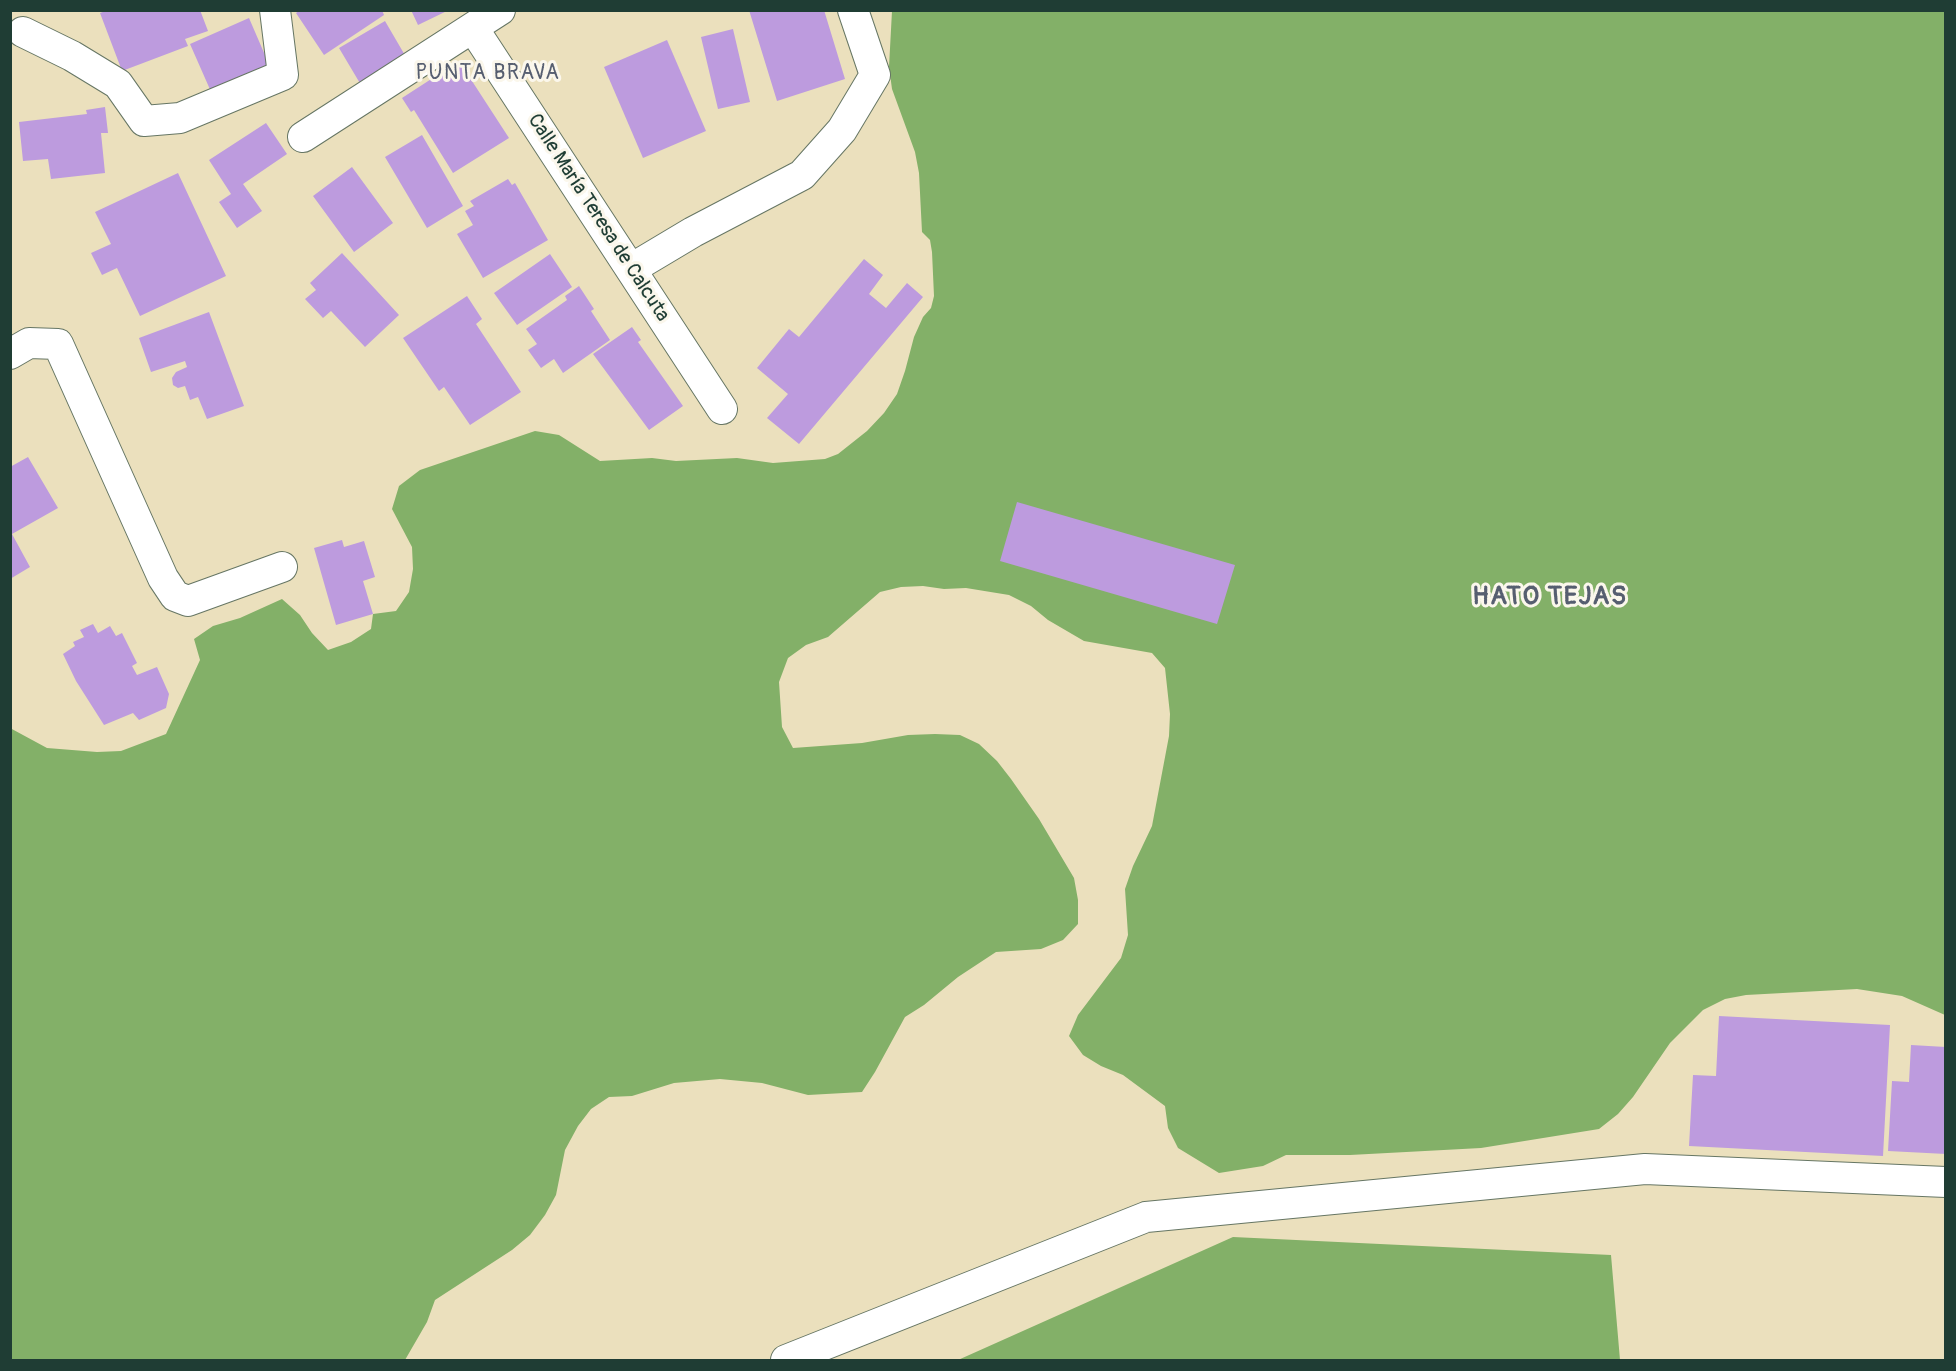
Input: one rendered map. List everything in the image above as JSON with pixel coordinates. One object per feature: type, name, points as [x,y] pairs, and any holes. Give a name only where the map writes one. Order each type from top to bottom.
[{"type":"street","points":[[23,32],[72,56],[118,84],[144,121],[180,118],[283,75],[275,10]]},
{"type":"street","points":[[303,137],[500,10]]},
{"type":"street","points":[[631,269],[693,232],[802,175],[842,130],[875,75],[853,10]]},
{"type":"street","name":"Calle María Teresa de Calcuta","points":[[473,28],[722,409]]},
{"type":"street","points":[[10,354],[29,343],[58,344],[163,578],[175,596],[188,601],[282,567]]},
{"type":"street","points":[[786,1360],[1146,1217],[1645,1169],[1946,1182]]},
{"type":"green space","points":[[892,11],[1945,11],[1945,1015],[1902,996],[1857,989],[1746,995],[1725,999],[1703,1010],[1670,1043],[1633,1097],[1618,1114],[1599,1129],[1481,1148],[1350,1155],[1286,1155],[1263,1166],[1219,1173],[1178,1148],[1168,1128],[1165,1106],[1123,1075],[1083,1055],[1069,1036],[1078,1015],[1121,958],[1128,935],[1125,889],[1152,826],[1169,736],[1170,714],[1165,668],[1152,653],[1084,641],[1048,620],[1031,606],[1009,595],[966,588],[901,587],[880,592],[828,637],[806,645],[788,658],[779,682],[782,727],[793,748],[935,734],[960,735],[979,744],[997,761],[1011,779],[1039,819],[1074,878],[1078,900],[1078,924],[1063,940],[1041,949],[996,952],[905,1017],[862,1092],[808,1095],[762,1083],[720,1079],[674,1083],[632,1096],[609,1097],[591,1109],[578,1126],[565,1150],[556,1195],[530,1235],[512,1250],[435,1300],[427,1322],[405,1360],[11,1360],[10,728],[47,748],[97,752],[121,751],[166,734],[200,660],[194,639],[213,626],[240,618],[282,599],[300,615],[312,633],[328,650],[351,642],[371,629],[373,614],[396,611],[409,592],[413,569],[412,547],[392,509],[399,486],[420,470],[535,431],[559,435],[600,461],[652,458],[676,461],[737,458],[773,463],[825,459],[838,454],[867,431],[884,413],[897,394],[914,337],[923,317],[931,308],[934,296],[932,252],[930,240],[922,232],[919,173],[915,152],[892,89],[889,67]]},
{"type":"green space","points":[[1233,1237],[1611,1255],[1620,1360],[958,1360]]},
{"type":"building","points":[[108,10],[200,10],[208,31],[185,39],[188,46],[122,71],[100,13]]},
{"type":"building","points":[[300,10],[382,10],[384,15],[324,55],[296,13]]},
{"type":"building","points":[[411,10],[449,10],[418,25]]},
{"type":"building","points":[[749,10],[824,10],[845,79],[777,101]]},
{"type":"building","points":[[249,18],[271,69],[212,94],[190,44]]},
{"type":"building","points":[[385,21],[406,57],[361,85],[339,48]]},
{"type":"building","points":[[733,29],[750,102],[718,109],[701,37]]},
{"type":"building","points":[[667,40],[706,131],[643,158],[604,67]]},
{"type":"building","points":[[459,61],[509,138],[453,173],[414,110],[411,112],[402,98]]},
{"type":"building","points":[[105,107],[108,133],[101,133],[105,173],[51,179],[48,159],[23,161],[19,122],[87,114],[86,110]]},
{"type":"building","points":[[266,123],[287,154],[243,184],[262,211],[237,228],[219,202],[231,194],[209,160]]},
{"type":"building","points":[[422,135],[463,206],[427,228],[385,157]]},
{"type":"building","points":[[352,167],[393,223],[354,252],[313,196]]},
{"type":"building","points":[[178,173],[226,276],[140,316],[117,268],[102,275],[91,253],[111,244],[95,212]]},
{"type":"building","points":[[508,179],[512,185],[515,183],[548,240],[483,278],[457,234],[473,225],[465,211],[474,206],[470,201]]},
{"type":"building","points":[[342,253],[399,315],[365,347],[331,311],[323,318],[305,299],[316,290],[310,283]]},
{"type":"building","points":[[550,254],[572,287],[517,325],[494,293]]},
{"type":"building","points":[[864,259],[883,275],[869,294],[886,308],[907,283],[923,297],[799,444],[767,418],[788,394],[757,368],[789,329],[799,337]]},
{"type":"building","points":[[579,286],[594,309],[591,311],[610,340],[563,373],[554,359],[541,368],[528,350],[537,344],[526,329],[567,300],[565,296]]},
{"type":"building","points":[[467,296],[482,319],[476,324],[521,392],[470,425],[444,387],[439,391],[403,338]]},
{"type":"building","points":[[209,312],[244,406],[207,419],[198,397],[190,400],[185,386],[178,388],[173,385],[172,378],[176,372],[187,367],[185,361],[151,372],[139,338]]},
{"type":"building","points":[[632,327],[641,340],[638,342],[683,406],[649,430],[593,354]]},
{"type":"building","points":[[28,457],[58,508],[12,534],[30,567],[10,579],[10,467]]},
{"type":"building","points":[[1017,502],[1235,565],[1217,624],[1000,561]]},
{"type":"building","points":[[342,540],[344,547],[364,541],[375,577],[363,581],[373,614],[336,625],[314,548]]},
{"type":"building","points":[[93,624],[98,633],[110,626],[116,636],[122,633],[137,663],[132,666],[137,675],[157,667],[169,694],[166,708],[139,720],[133,713],[104,725],[76,681],[63,654],[75,646],[73,642],[84,637],[80,630]]},
{"type":"building","points":[[1719,1016],[1890,1025],[1883,1156],[1689,1146],[1693,1075],[1716,1076]]},
{"type":"building","points":[[1911,1045],[1946,1047],[1946,1154],[1888,1151],[1892,1081],[1909,1082]]},
{"type":"district","name":"PUNTA BRAVA","points":[[488,74]]},
{"type":"district","name":"HATO TEJAS","points":[[1550,597]]}]
